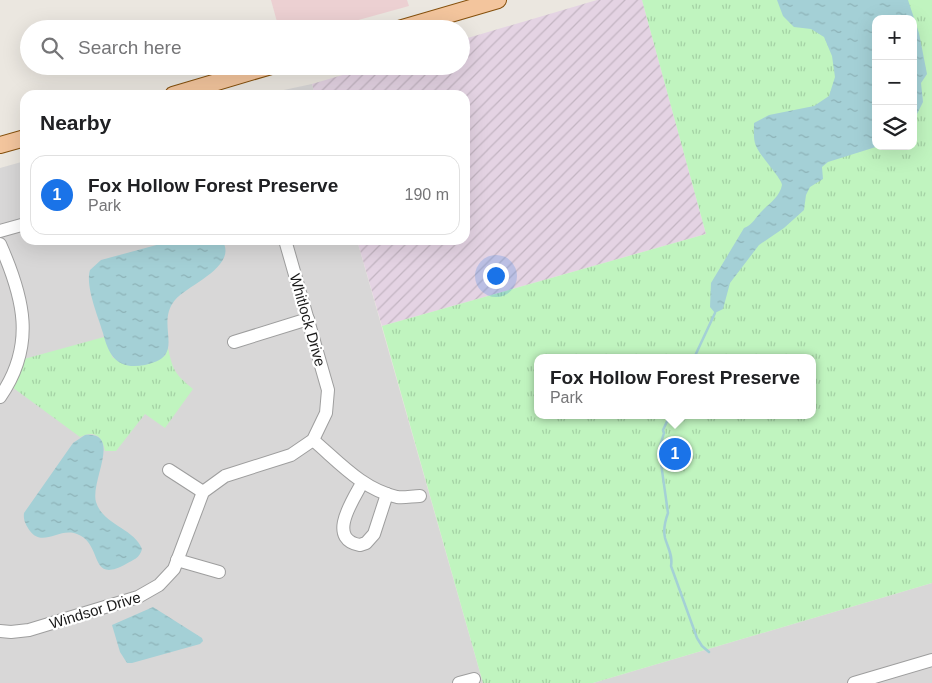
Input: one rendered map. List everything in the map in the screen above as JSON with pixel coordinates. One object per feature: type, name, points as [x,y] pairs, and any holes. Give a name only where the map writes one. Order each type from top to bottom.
[{"type":"main road","points":[[430,20],[498,0]]},
{"type":"main road","points":[[190,90],[241,75]]},
{"type":"main road","points":[[0,146],[20,140]]},
{"type":"street","points":[[0,231],[20,225]]},
{"type":"street","points":[[0,244],[10,267],[20,300],[23,326],[21,349],[16,368],[8,386],[0,397]]},
{"type":"street","name":"Whitlock Drive","points":[[286,245],[326,382],[328,402]]},
{"type":"street","points":[[234,342],[308,319]]},
{"type":"street","name":"Windsor Drive","points":[[0,631],[29,630],[138,597],[159,585],[174,570],[204,492],[224,476],[291,455],[313,440],[326,414],[328,402]]},
{"type":"street","points":[[313,440],[362,483],[399,498],[420,496]]},
{"type":"street","points":[[169,470],[204,492]]},
{"type":"street","points":[[362,483],[342,524],[346,539],[352,544],[360,545],[371,539],[387,494]]},
{"type":"street","points":[[177,560],[219,572]]},
{"type":"street","points":[[854,683],[932,660]]},
{"type":"street","points":[[459,683],[474,679]]},
{"type":"shaded area","points":[[271,0],[407,0],[409,6],[358,20],[277,20]]},
{"type":"shaded area","points":[[597,0],[642,0],[706,234],[382,326],[358,245],[470,245],[470,90],[314,90],[312,84],[342,75],[470,75],[470,37]]},
{"type":"shaded area","points":[[312,84],[314,90],[284,90]]},
{"type":"shaded area","points":[[20,162],[20,245],[358,245],[483,683],[0,683],[0,168]]},
{"type":"shaded area","points":[[932,583],[932,683],[593,683]]},
{"type":"green space","points":[[642,0],[932,0],[932,583],[593,683],[483,683],[382,326],[706,234]]},
{"type":"green space","points":[[104,337],[113,358],[165,356],[168,348],[171,362],[176,372],[193,389],[165,428],[145,414],[116,451],[105,451],[100,438],[94,434],[80,437],[12,387],[24,359]]},
{"type":"water","points":[[777,0],[908,0],[913,15],[872,15],[872,148],[828,162],[822,167],[823,179],[810,187],[806,195],[804,210],[784,228],[759,245],[730,283],[723,309],[715,313],[710,307],[711,283],[744,228],[752,223],[774,199],[782,185],[756,146],[754,123],[769,115],[814,106],[829,96],[835,77],[832,56],[824,37],[811,29],[794,27],[783,16]]},
{"type":"water","points":[[917,27],[927,74],[921,83],[923,102],[917,114]]},
{"type":"water","points":[[156,245],[224,245],[225,249],[224,258],[218,266],[182,294],[170,307],[167,322],[169,344],[165,355],[156,362],[136,366],[116,360],[105,341],[89,284],[90,270],[101,260]]},
{"type":"water","points":[[85,435],[96,436],[102,441],[104,449],[95,493],[96,502],[100,510],[105,516],[132,536],[142,549],[140,555],[136,558],[114,569],[106,570],[101,566],[91,546],[77,534],[64,533],[40,538],[30,531],[24,520],[24,513],[73,443]]},
{"type":"water","points":[[153,607],[202,638],[203,641],[200,644],[127,663],[120,652],[112,625]]},
{"type":"waterway","points":[[696,354],[715,313]]},
{"type":"waterway","points":[[668,419],[663,430],[664,433],[659,449],[668,513],[664,535],[671,555],[671,566],[697,638],[709,652]]},
{"type":"place","name":"Fox Hollow Forest Preserve","points":[[675,454]]}]
